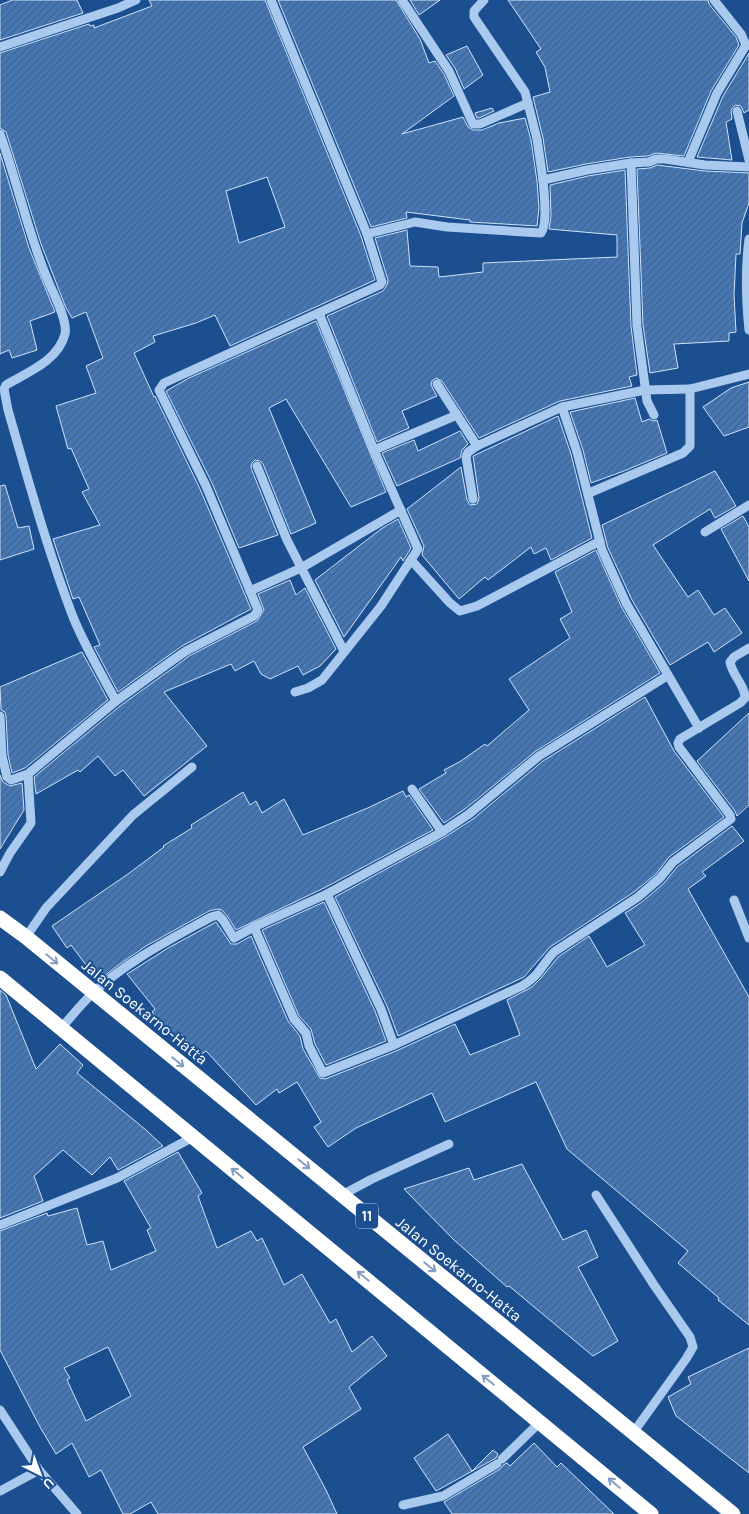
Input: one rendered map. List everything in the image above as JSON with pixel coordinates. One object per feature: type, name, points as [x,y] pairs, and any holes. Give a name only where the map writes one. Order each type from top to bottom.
[{"type":"highway","name":"Jalan Soekarno-Hatta","points":[[0,918],[26,937],[733,1514]]},
{"type":"highway","points":[[0,978],[651,1514]]},
{"type":"street","points":[[0,47],[118,8],[136,0]]},
{"type":"street","points":[[0,716],[2,756],[7,777],[11,780],[28,774],[116,701],[186,651],[254,616],[258,610],[206,486],[159,390],[164,383],[380,285],[382,278],[367,234],[271,0]]},
{"type":"street","points":[[402,0],[450,71],[473,124],[480,124],[528,103]]},
{"type":"street","points":[[367,234],[414,222],[446,227],[541,233],[544,229],[544,180],[537,138],[526,92],[474,16],[474,11],[484,0]]},
{"type":"street","points":[[688,162],[717,93],[746,45],[741,34],[714,0]]},
{"type":"street","points":[[737,111],[749,160]]},
{"type":"street","points":[[0,134],[66,331],[59,347],[41,366],[6,385],[4,389],[4,411],[46,540],[74,618],[93,660],[116,701]]},
{"type":"street","points":[[544,180],[586,170],[631,162],[649,162],[665,158],[705,165],[749,167]]},
{"type":"street","points":[[631,162],[637,326],[647,401],[654,415]]},
{"type":"street","points":[[749,239],[746,259],[749,330]]},
{"type":"street","points":[[295,692],[308,688],[322,680],[381,606],[418,549],[374,450],[318,313]]},
{"type":"street","points":[[473,499],[466,457],[468,452],[477,446],[562,407],[645,390],[690,390],[749,374]]},
{"type":"street","points":[[437,384],[477,446]]},
{"type":"street","points":[[589,494],[683,453],[690,446],[690,390]]},
{"type":"street","points":[[562,407],[589,494],[600,541],[626,603],[699,728]]},
{"type":"street","points":[[374,450],[457,415]]},
{"type":"street","points":[[257,466],[287,540],[344,652]]},
{"type":"street","points":[[705,532],[749,505]]},
{"type":"street","points":[[250,591],[301,568],[401,510]]},
{"type":"street","points":[[411,560],[450,603],[460,611],[477,606],[600,541]]},
{"type":"street","points":[[254,927],[294,1019],[306,1033],[309,1046],[323,1073],[394,1045],[522,986],[540,972],[554,952],[638,897],[660,878],[673,862],[729,822],[730,815],[679,747],[678,743],[680,739],[740,703],[745,698],[745,693],[731,668],[730,662],[734,657],[749,648]]},
{"type":"street","points":[[62,1028],[94,993],[146,955],[211,917],[218,915],[234,938],[327,894],[442,832],[469,814],[539,756],[667,676]]},
{"type":"street","points":[[26,937],[46,908],[133,814],[192,767]]},
{"type":"street","points":[[0,872],[10,853],[31,823],[28,774]]},
{"type":"street","points":[[412,789],[442,832]]},
{"type":"street","points":[[327,894],[381,1009],[394,1045]]},
{"type":"street","points":[[734,900],[749,938]]},
{"type":"street","points":[[0,1225],[117,1178],[193,1137]]},
{"type":"street","points":[[342,1196],[372,1179],[449,1144]]},
{"type":"street","points":[[596,1195],[690,1337],[693,1347],[633,1433]]},
{"type":"street","points":[[0,1410],[39,1470],[77,1514]]},
{"type":"street","points":[[403,1505],[443,1496],[499,1462],[540,1422]]},
{"type":"street","points":[[0,1491],[39,1470]]},
{"type":"building","points":[[12,0],[77,0],[83,13],[0,40],[0,5]]},
{"type":"building","points":[[149,0],[265,0],[361,236],[375,280],[230,346],[215,315],[153,336],[155,342],[134,353],[200,489],[251,609],[182,646],[118,692],[94,647],[100,645],[79,597],[73,599],[53,539],[100,525],[82,492],[89,489],[71,448],[68,449],[56,406],[96,393],[86,366],[103,358],[86,312],[72,318],[66,308],[41,244],[6,132],[0,128],[0,53],[89,24],[90,26],[94,25],[94,28],[152,6]],"holes":[[[267,177],[285,227],[239,243],[226,191]]]},
{"type":"building","points":[[278,0],[396,0],[420,39],[429,63],[435,61],[444,74],[454,96],[402,134],[463,117],[468,127],[473,130],[482,130],[499,123],[525,118],[531,140],[537,181],[539,208],[537,226],[470,222],[470,220],[406,212],[407,218],[371,227]]},
{"type":"building","points":[[410,0],[440,0],[419,15]]},
{"type":"building","points":[[508,0],[708,0],[709,4],[736,37],[739,45],[711,91],[684,156],[656,153],[648,156],[586,164],[548,172],[543,138],[533,97],[550,92],[545,67],[536,52],[541,49]]},
{"type":"building","points":[[467,46],[483,75],[464,89],[455,68],[446,55]]},
{"type":"building","points":[[749,53],[749,110],[744,113],[741,106],[735,105],[731,110],[732,119],[726,122],[732,160],[697,157],[723,96]]},
{"type":"building","points":[[492,108],[494,111],[477,118],[475,113]]},
{"type":"building","points":[[0,153],[29,248],[55,312],[30,321],[37,350],[12,358],[9,350],[0,354]]},
{"type":"building","points":[[657,165],[705,171],[749,173],[749,203],[742,223],[740,254],[736,254],[734,295],[736,332],[729,333],[729,341],[674,344],[678,368],[650,373],[643,325],[637,169],[650,168]]},
{"type":"building","points":[[625,170],[631,326],[637,375],[629,377],[632,386],[560,401],[479,438],[442,381],[436,378],[432,381],[431,385],[437,396],[402,411],[409,428],[377,442],[327,316],[383,291],[387,285],[388,280],[375,238],[407,230],[410,266],[438,267],[439,277],[483,272],[483,263],[617,257],[617,235],[549,229],[551,216],[550,185]]},
{"type":"building","points":[[316,321],[386,492],[351,507],[286,399],[269,408],[316,523],[291,534],[263,464],[255,460],[251,468],[278,535],[239,548],[212,483],[166,391],[189,378]]},
{"type":"building","points":[[749,382],[749,427],[724,436],[703,407],[731,388]]},
{"type":"building","points":[[635,398],[642,422],[649,419],[657,420],[667,453],[591,483],[583,450],[570,412]]},
{"type":"building","points":[[558,416],[571,454],[592,538],[551,560],[546,548],[534,554],[531,547],[488,580],[485,577],[459,599],[422,555],[424,546],[407,509],[461,467],[467,500],[470,505],[477,504],[479,498],[473,456]]},
{"type":"building","points":[[460,431],[468,444],[462,450],[460,458],[397,486],[382,453],[414,440],[418,451]]},
{"type":"building","points":[[715,471],[736,506],[715,518],[710,509],[653,545],[688,597],[698,590],[714,615],[725,608],[742,633],[714,652],[708,642],[670,665],[632,600],[608,548],[602,525]]},
{"type":"building","points":[[5,485],[18,528],[29,526],[34,549],[0,560],[0,486]]},
{"type":"building","points":[[743,516],[749,527],[749,581],[721,529]]},
{"type":"building","points":[[398,519],[411,548],[403,561],[401,557],[344,637],[315,580],[381,529]]},
{"type":"building","points":[[596,550],[621,606],[660,673],[536,751],[465,809],[444,823],[419,789],[446,773],[444,770],[461,761],[485,744],[487,746],[529,710],[509,679],[570,638],[560,619],[572,612],[555,572]]},
{"type":"building","points":[[290,580],[296,595],[305,588],[336,649],[320,666],[303,675],[298,666],[270,679],[261,674],[254,661],[235,671],[231,664],[164,692],[207,746],[144,796],[123,770],[115,776],[98,756],[80,772],[78,770],[36,794],[34,777],[120,706],[189,656],[257,621],[264,610],[258,594]]},
{"type":"building","points":[[82,652],[108,700],[25,768],[12,773],[8,755],[6,716],[5,712],[1,710],[0,687]]},
{"type":"building","points":[[645,697],[674,751],[724,817],[669,857],[656,874],[634,892],[550,947],[524,977],[398,1036],[387,1006],[335,897],[445,837],[473,819],[543,761]]},
{"type":"building","points":[[749,713],[749,805],[737,816],[697,761]]},
{"type":"building","points":[[0,775],[3,782],[10,786],[22,783],[24,810],[0,849]]},
{"type":"building","points":[[403,791],[406,797],[409,795],[433,830],[324,888],[236,930],[222,910],[209,911],[146,946],[98,981],[71,945],[67,948],[52,926],[128,874],[163,846],[192,828],[191,825],[243,792],[250,805],[256,801],[262,813],[284,799],[303,835]]},
{"type":"building","points":[[732,826],[744,841],[702,872],[706,876],[688,889],[749,997],[749,1325],[718,1300],[719,1298],[678,1263],[688,1251],[567,1149],[536,1082],[445,1122],[432,1093],[356,1128],[328,1147],[314,1127],[321,1122],[297,1082],[279,1093],[277,1089],[256,1105],[206,1051],[199,1056],[181,1034],[174,1040],[152,1012],[155,1009],[127,974],[168,948],[216,922],[231,944],[237,944],[251,936],[288,1021],[300,1036],[303,1049],[320,1078],[325,1079],[396,1051],[455,1024],[470,1055],[520,1035],[507,1000],[532,987],[558,957],[589,936],[607,967],[645,945],[625,913],[642,902],[664,883],[677,867]]},
{"type":"building","points":[[324,902],[375,1011],[386,1041],[326,1065],[315,1044],[311,1029],[299,1016],[262,930]]},
{"type":"building","points":[[0,990],[6,995],[36,1069],[60,1044],[83,1065],[77,1073],[163,1146],[118,1170],[110,1157],[92,1175],[63,1150],[34,1176],[43,1201],[0,1218]]},
{"type":"building","points":[[178,1152],[202,1193],[198,1196],[217,1248],[251,1231],[257,1241],[262,1238],[284,1285],[302,1274],[330,1323],[336,1319],[352,1352],[372,1336],[387,1356],[349,1387],[361,1409],[303,1447],[337,1514],[158,1514],[151,1502],[130,1514],[123,1514],[101,1470],[89,1477],[72,1443],[56,1454],[0,1350],[0,1231],[47,1213],[48,1216],[77,1208],[87,1245],[103,1241],[111,1270],[156,1251],[147,1230],[151,1228],[124,1181]],"holes":[[[108,1347],[131,1396],[86,1421],[67,1380],[70,1378],[64,1368]]]},
{"type":"building","points":[[522,1164],[563,1240],[586,1230],[598,1257],[578,1267],[618,1341],[593,1356],[509,1286],[507,1287],[453,1239],[404,1189],[469,1168],[474,1180]]},
{"type":"building","points":[[749,1348],[749,1473],[676,1416],[668,1397],[691,1384],[688,1377]]},
{"type":"building","points":[[448,1434],[472,1471],[493,1450],[498,1454],[496,1458],[436,1491],[414,1458]]},
{"type":"building","points":[[534,1443],[557,1467],[561,1463],[614,1514],[452,1514],[444,1502],[500,1469],[503,1465],[507,1463],[510,1466]]}]
